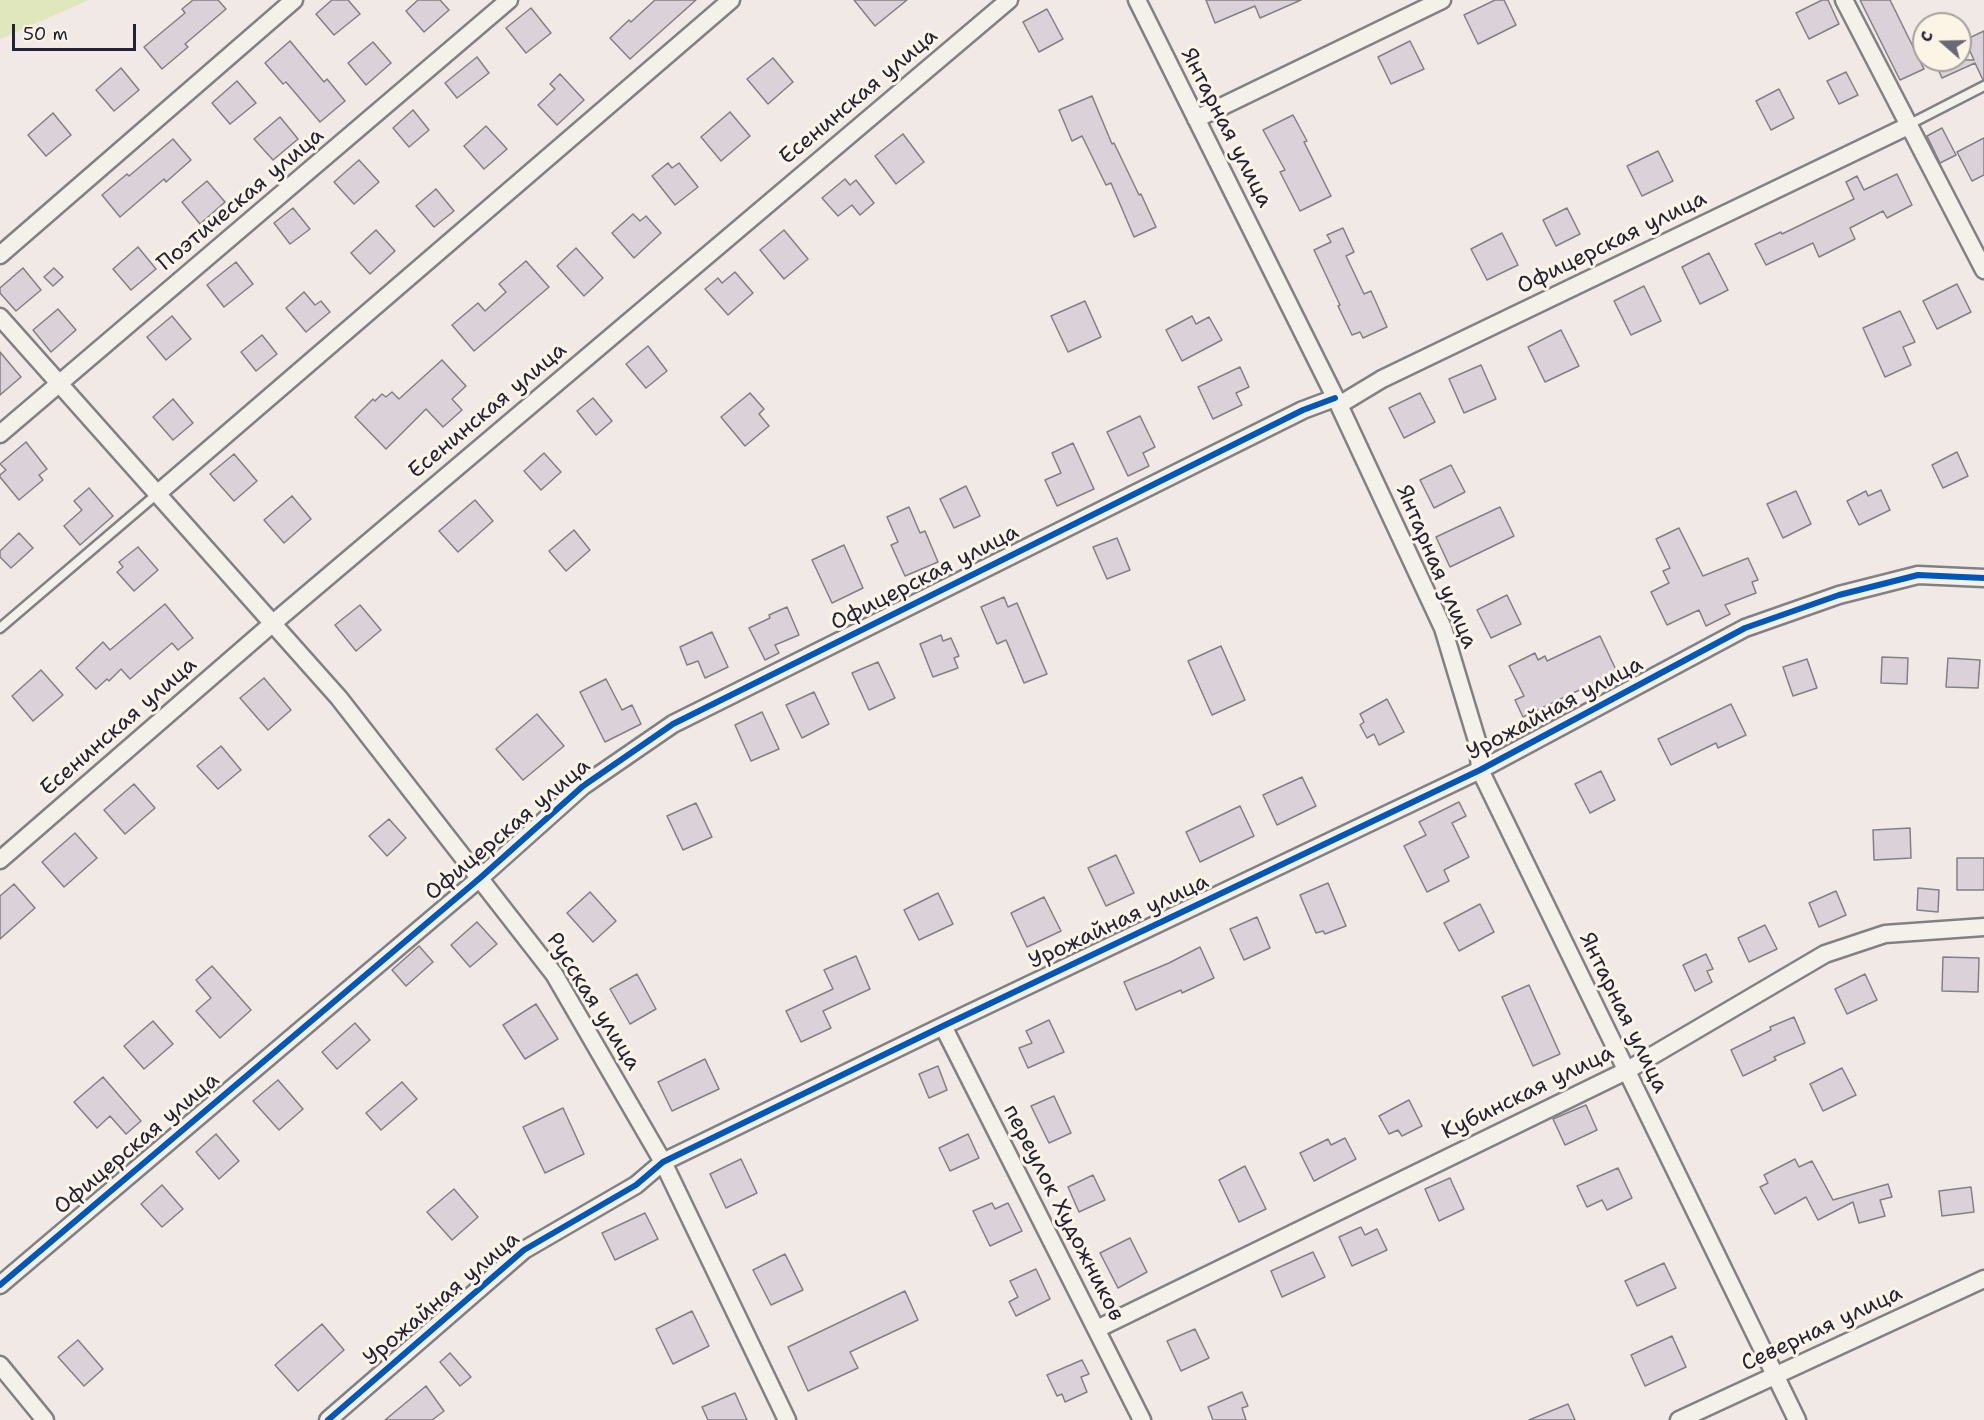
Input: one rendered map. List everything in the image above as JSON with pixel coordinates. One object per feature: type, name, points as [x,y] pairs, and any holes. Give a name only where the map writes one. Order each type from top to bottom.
[{"type":"street","points":[[0,255],[294,0]]},
{"type":"street","name":"Поэтическая улица","points":[[0,434],[509,0]]},
{"type":"street","points":[[157,494],[731,0]]},
{"type":"street","name":"Есенинская улица","points":[[0,860],[272,624],[1009,0]]},
{"type":"street","name":"Янтарная улица","points":[[1137,0],[1337,402],[1443,628],[1478,744],[1480,770],[1797,1420]]},
{"type":"street","points":[[1196,119],[1442,0]]},
{"type":"street","points":[[1844,0],[1984,270]]},
{"type":"street","name":"Офицерская улица","points":[[0,1285],[480,878],[583,786],[673,724],[1302,410],[1337,402],[1908,126]]},
{"type":"street","name":"Русская улица","points":[[0,317],[339,698],[554,974],[663,1162],[787,1420]]},
{"type":"street","name":"Урожайная улица","points":[[328,1420],[524,1250],[636,1185],[663,1162],[1480,770],[1745,628],[1839,595],[1918,574],[1984,578]]},
{"type":"street","name":"Кубинская улица","points":[[1096,1329],[1626,1071],[1825,954],[1885,934],[1984,927]]},
{"type":"street","name":"переулок Художников","points":[[943,1026],[1142,1420]]},
{"type":"street","name":"Северная улица","points":[[1679,1420],[1984,1279]]},
{"type":"street","points":[[0,1365],[45,1420]]},
{"type":"lane","points":[[1908,126],[1984,86]]},
{"type":"lane","points":[[0,628],[157,494]]},
{"type":"green space","points":[[0,0],[89,0],[0,39]]},
{"type":"building","points":[[193,0],[218,0],[226,9],[185,44],[188,47],[162,69],[144,47],[185,13],[182,9]]},
{"type":"building","points":[[332,0],[348,0],[360,14],[334,35],[316,14]]},
{"type":"building","points":[[418,0],[440,0],[449,10],[424,32],[406,11]]},
{"type":"building","points":[[655,0],[696,0],[630,59],[610,38]]},
{"type":"building","points":[[854,0],[907,0],[875,26]]},
{"type":"building","points":[[1206,0],[1301,0],[1260,18],[1255,6],[1215,23]]},
{"type":"building","points":[[1495,0],[1504,0],[1516,25],[1478,44],[1464,15]]},
{"type":"building","points":[[1822,0],[1828,0],[1839,24],[1809,39],[1796,13]]},
{"type":"building","points":[[1860,0],[1890,0],[1912,45],[1912,72],[1917,72],[1900,80]]},
{"type":"building","points":[[531,8],[551,33],[526,53],[506,28]]},
{"type":"building","points":[[1047,9],[1063,39],[1039,52],[1023,22]]},
{"type":"building","points":[[1984,31],[1984,80],[1975,63],[1972,64],[1972,60],[1974,60],[1972,37]]},
{"type":"building","points":[[290,41],[324,82],[327,79],[345,101],[320,122],[286,82],[283,84],[265,63]]},
{"type":"building","points":[[1410,41],[1424,69],[1391,84],[1378,57]]},
{"type":"building","points":[[373,42],[391,63],[366,85],[348,63]]},
{"type":"building","points":[[477,57],[489,73],[457,98],[445,83]]},
{"type":"building","points":[[773,58],[793,82],[768,104],[747,79]]},
{"type":"building","points":[[121,68],[139,90],[114,111],[96,90]]},
{"type":"building","points":[[1846,72],[1858,95],[1839,104],[1827,81]]},
{"type":"building","points":[[1939,72],[1955,72],[1942,78]]},
{"type":"building","points":[[560,74],[584,100],[557,125],[538,105],[555,89],[550,84]]},
{"type":"building","points":[[237,81],[256,103],[230,124],[212,103]]},
{"type":"building","points":[[1779,89],[1794,118],[1771,130],[1756,101]]},
{"type":"building","points":[[1092,96],[1112,144],[1114,143],[1156,227],[1134,237],[1111,183],[1106,185],[1082,136],[1072,141],[1059,110]]},
{"type":"building","points":[[413,110],[429,130],[409,147],[393,128]]},
{"type":"building","points":[[730,112],[750,136],[721,161],[701,137]]},
{"type":"building","points":[[53,113],[71,135],[46,156],[28,135]]},
{"type":"building","points":[[1293,115],[1331,196],[1300,211],[1280,172],[1285,170],[1263,130]]},
{"type":"building","points":[[280,117],[298,139],[273,160],[254,139]]},
{"type":"building","points":[[486,126],[507,149],[484,169],[464,146]]},
{"type":"building","points":[[1942,128],[1956,155],[1940,163],[1927,136]]},
{"type":"building","points":[[903,134],[924,162],[896,184],[875,156]]},
{"type":"building","points":[[1984,138],[1984,175],[1972,181],[1957,152]]},
{"type":"building","points":[[173,139],[191,160],[166,182],[164,179],[120,217],[102,195],[127,174],[129,176]]},
{"type":"building","points":[[1658,151],[1673,181],[1642,196],[1627,166]]},
{"type":"building","points":[[359,160],[379,182],[354,204],[334,182]]},
{"type":"building","points":[[668,163],[672,168],[679,163],[698,187],[675,205],[652,176]]},
{"type":"building","points":[[1897,174],[1912,205],[1887,218],[1883,211],[1850,228],[1855,239],[1819,257],[1813,243],[1766,265],[1755,244],[1781,232],[1782,234],[1854,199],[1846,182],[1857,176],[1864,190]]},
{"type":"building","points":[[845,179],[850,185],[856,180],[874,203],[860,215],[852,205],[838,216],[822,198]]},
{"type":"building","points":[[207,181],[225,202],[200,224],[182,202]]},
{"type":"building","points":[[436,189],[454,211],[434,227],[416,206]]},
{"type":"building","points":[[293,208],[310,229],[290,244],[274,223]]},
{"type":"building","points":[[1567,208],[1580,234],[1556,246],[1543,220]]},
{"type":"building","points":[[633,214],[640,221],[646,216],[661,233],[634,258],[612,233]]},
{"type":"building","points":[[1343,228],[1354,252],[1346,256],[1364,294],[1371,291],[1387,327],[1363,338],[1360,332],[1352,335],[1314,250],[1331,242],[1327,235]]},
{"type":"building","points":[[376,230],[395,251],[370,274],[351,253]]},
{"type":"building","points":[[784,230],[808,259],[784,279],[760,250]]},
{"type":"building","points":[[1502,233],[1518,265],[1487,280],[1471,249]]},
{"type":"building","points":[[138,247],[156,269],[131,290],[113,269]]},
{"type":"building","points":[[576,248],[603,278],[584,296],[557,266]]},
{"type":"building","points":[[1709,253],[1728,290],[1700,304],[1682,267]]},
{"type":"building","points":[[526,261],[549,287],[474,351],[452,325],[478,303],[485,311],[506,292],[499,284]]},
{"type":"building","points":[[236,262],[253,284],[224,307],[207,285]]},
{"type":"building","points":[[23,268],[41,290],[16,311],[0,293],[0,288]]},
{"type":"building","points":[[54,268],[63,277],[53,286],[44,277]]},
{"type":"building","points":[[735,272],[753,293],[728,315],[705,289],[718,278],[722,283]]},
{"type":"building","points":[[1957,284],[1971,312],[1937,329],[1923,301]]},
{"type":"building","points":[[1644,286],[1661,321],[1631,335],[1614,301]]},
{"type":"building","points":[[304,292],[315,305],[321,301],[330,312],[306,332],[286,308]]},
{"type":"building","points":[[1085,301],[1101,337],[1068,352],[1051,316]]},
{"type":"building","points":[[58,309],[76,330],[51,352],[33,330]]},
{"type":"building","points":[[1900,311],[1915,342],[1903,347],[1911,365],[1885,377],[1863,328]]},
{"type":"building","points":[[172,316],[191,339],[166,360],[147,337]]},
{"type":"building","points":[[1192,316],[1196,324],[1209,317],[1222,340],[1182,361],[1166,330]]},
{"type":"building","points":[[1561,330],[1579,366],[1545,382],[1528,347]]},
{"type":"building","points":[[262,335],[277,354],[256,371],[241,352]]},
{"type":"building","points":[[648,346],[667,371],[646,388],[626,364]]},
{"type":"building","points":[[0,352],[21,377],[0,395]]},
{"type":"building","points":[[442,360],[466,386],[452,399],[462,410],[443,427],[426,409],[386,449],[355,417],[373,399],[375,401],[382,394],[386,397],[392,392],[399,399]]},
{"type":"building","points":[[1481,365],[1496,399],[1464,413],[1449,379]]},
{"type":"building","points":[[1240,367],[1249,387],[1236,393],[1242,405],[1213,419],[1198,387]]},
{"type":"building","points":[[750,393],[764,409],[759,414],[769,426],[745,446],[721,417]]},
{"type":"building","points":[[1420,393],[1435,422],[1404,438],[1389,408]]},
{"type":"building","points":[[593,398],[612,421],[596,435],[577,411]]},
{"type":"building","points":[[173,399],[193,423],[173,440],[153,417]]},
{"type":"building","points":[[1140,416],[1155,447],[1143,453],[1149,466],[1128,476],[1107,432]]},
{"type":"building","points":[[26,442],[47,469],[39,475],[43,480],[19,500],[0,477],[6,470],[0,464]]},
{"type":"building","points":[[1073,443],[1094,489],[1057,506],[1045,480],[1061,473],[1052,453]]},
{"type":"building","points":[[1957,452],[1968,476],[1943,488],[1932,465]]},
{"type":"building","points":[[544,453],[561,472],[541,490],[524,471]]},
{"type":"building","points":[[234,454],[257,481],[234,501],[210,474]]},
{"type":"building","points":[[1451,465],[1465,492],[1434,508],[1420,480]]},
{"type":"building","points":[[966,486],[980,516],[954,528],[940,499]]},
{"type":"building","points":[[89,488],[113,516],[80,545],[64,526],[82,510],[74,501]]},
{"type":"building","points":[[1881,490],[1890,510],[1859,525],[1847,501],[1866,491],[1868,496]]},
{"type":"building","points":[[1796,491],[1811,524],[1783,538],[1767,504]]},
{"type":"building","points":[[292,496],[311,519],[284,543],[264,520]]},
{"type":"building","points":[[475,500],[493,521],[458,552],[439,531]]},
{"type":"building","points":[[909,507],[920,533],[925,531],[938,562],[905,576],[891,545],[898,542],[887,517]]},
{"type":"building","points":[[1500,507],[1514,536],[1450,567],[1436,537]]},
{"type":"building","points":[[1679,528],[1703,576],[1748,558],[1758,580],[1752,582],[1756,593],[1725,605],[1730,614],[1706,626],[1699,610],[1667,625],[1651,592],[1669,583],[1663,571],[1670,568],[1656,539]]},
{"type":"building","points":[[574,530],[590,550],[566,571],[549,551]]},
{"type":"building","points":[[19,533],[33,548],[11,568],[0,557],[0,551]]},
{"type":"building","points":[[1117,538],[1130,570],[1107,579],[1093,547]]},
{"type":"building","points":[[844,545],[863,588],[832,603],[812,560]]},
{"type":"building","points":[[138,547],[158,570],[134,591],[117,572],[123,567],[119,562]]},
{"type":"building","points":[[1507,595],[1521,624],[1491,638],[1477,610]]},
{"type":"building","points":[[1004,597],[1008,607],[1017,603],[1047,674],[1024,683],[1006,640],[997,644],[981,607]]},
{"type":"building","points":[[165,604],[193,638],[178,650],[172,643],[130,679],[121,669],[109,681],[107,679],[96,689],[76,668],[103,642],[110,650]]},
{"type":"building","points":[[360,605],[381,630],[356,651],[335,625]]},
{"type":"building","points":[[787,607],[799,635],[775,645],[779,653],[765,660],[749,628]]},
{"type":"building","points":[[712,632],[728,667],[705,678],[698,661],[687,665],[680,647]]},
{"type":"building","points":[[941,635],[943,641],[951,638],[959,656],[954,658],[958,668],[933,677],[920,644]]},
{"type":"building","points":[[1600,636],[1617,672],[1523,717],[1515,700],[1524,696],[1509,666],[1535,653],[1538,660],[1545,656],[1547,661]]},
{"type":"building","points":[[1221,646],[1245,700],[1212,715],[1188,661]]},
{"type":"building","points":[[1882,657],[1908,658],[1907,684],[1881,683]]},
{"type":"building","points":[[1948,658],[1980,660],[1978,688],[1946,687]]},
{"type":"building","points":[[1807,659],[1817,688],[1793,696],[1783,667]]},
{"type":"building","points":[[878,662],[895,698],[869,710],[852,673]]},
{"type":"building","points":[[41,670],[63,695],[33,721],[12,696]]},
{"type":"building","points":[[264,678],[291,710],[268,730],[240,698]]},
{"type":"building","points":[[606,679],[622,710],[632,705],[641,724],[605,742],[580,692]]},
{"type":"building","points":[[814,692],[829,724],[802,738],[786,705]]},
{"type":"building","points":[[1387,699],[1404,732],[1379,745],[1374,734],[1367,738],[1360,725],[1364,722],[1360,714]]},
{"type":"building","points":[[1731,704],[1746,735],[1718,748],[1716,743],[1671,765],[1658,739]]},
{"type":"building","points":[[762,712],[779,749],[751,761],[735,725]]},
{"type":"building","points":[[537,714],[564,746],[523,780],[496,749]]},
{"type":"building","points":[[221,746],[241,770],[218,789],[197,766]]},
{"type":"building","points":[[1601,771],[1615,800],[1590,813],[1575,784]]},
{"type":"building","points":[[1302,777],[1316,806],[1277,825],[1263,795]]},
{"type":"building","points":[[134,784],[155,808],[125,834],[104,810]]},
{"type":"building","points":[[1459,802],[1466,816],[1452,823],[1469,857],[1444,870],[1449,881],[1427,892],[1404,846],[1426,835],[1419,822]]},
{"type":"building","points":[[696,803],[712,837],[683,850],[667,816]]},
{"type":"building","points":[[1240,806],[1254,836],[1200,862],[1186,832]]},
{"type":"building","points":[[389,819],[406,838],[387,856],[369,836]]},
{"type":"building","points":[[1910,828],[1911,858],[1874,860],[1873,830]]},
{"type":"building","points":[[75,833],[97,858],[64,887],[42,862]]},
{"type":"building","points":[[1116,855],[1134,893],[1106,906],[1088,868]]},
{"type":"building","points":[[1957,858],[1984,858],[1984,890],[1957,890]]},
{"type":"building","points":[[1328,883],[1346,926],[1325,934],[1323,931],[1316,933],[1300,895]]},
{"type":"building","points":[[14,884],[35,908],[0,939],[0,896]]},
{"type":"building","points":[[1918,888],[1939,890],[1938,912],[1917,910]]},
{"type":"building","points":[[1836,891],[1846,915],[1819,927],[1809,903]]},
{"type":"building","points":[[590,892],[616,921],[593,942],[567,913]]},
{"type":"building","points":[[938,893],[953,924],[919,940],[904,910]]},
{"type":"building","points":[[1044,897],[1061,931],[1027,947],[1011,913]]},
{"type":"building","points":[[1480,904],[1494,932],[1459,951],[1444,923]]},
{"type":"building","points":[[1257,917],[1270,948],[1244,960],[1230,929]]},
{"type":"building","points":[[477,922],[497,944],[470,967],[451,945]]},
{"type":"building","points":[[1765,925],[1777,949],[1749,962],[1738,938]]},
{"type":"building","points":[[419,946],[433,962],[406,986],[392,970]]},
{"type":"building","points":[[1200,947],[1214,978],[1136,1010],[1124,982]]},
{"type":"building","points":[[1706,954],[1713,969],[1707,971],[1712,982],[1695,991],[1683,965]]},
{"type":"building","points":[[856,956],[870,989],[823,1011],[831,1028],[801,1042],[786,1011],[833,989],[824,970]]},
{"type":"building","points":[[1943,957],[1979,958],[1978,992],[1942,991]]},
{"type":"building","points":[[212,966],[251,1010],[220,1038],[196,1011],[211,998],[196,980]]},
{"type":"building","points":[[637,974],[656,1009],[630,1024],[610,989]]},
{"type":"building","points":[[1865,974],[1877,1000],[1847,1014],[1835,989]]},
{"type":"building","points":[[1529,985],[1560,1054],[1533,1066],[1502,997]]},
{"type":"building","points":[[536,1004],[558,1039],[525,1059],[503,1025]]},
{"type":"building","points":[[1794,1017],[1805,1043],[1774,1057],[1776,1060],[1743,1076],[1731,1050],[1771,1030],[1770,1027]]},
{"type":"building","points":[[1049,1020],[1064,1052],[1028,1068],[1019,1048],[1032,1043],[1026,1031]]},
{"type":"building","points":[[153,1021],[173,1044],[144,1069],[124,1046]]},
{"type":"building","points":[[355,1023],[370,1040],[337,1069],[322,1052]]},
{"type":"building","points":[[705,1059],[719,1089],[672,1111],[658,1082]]},
{"type":"building","points":[[938,1066],[947,1090],[929,1098],[919,1074]]},
{"type":"building","points":[[1842,1068],[1856,1095],[1823,1111],[1810,1084]]},
{"type":"building","points":[[103,1077],[141,1121],[126,1134],[110,1116],[97,1128],[74,1102]]},
{"type":"building","points":[[278,1080],[303,1109],[279,1130],[253,1101]]},
{"type":"building","points":[[402,1082],[417,1099],[381,1130],[366,1113]]},
{"type":"building","points":[[1054,1096],[1071,1133],[1049,1143],[1031,1106]]},
{"type":"building","points":[[1409,1100],[1422,1126],[1402,1136],[1398,1130],[1389,1134],[1379,1116]]},
{"type":"building","points":[[1586,1105],[1597,1130],[1565,1145],[1553,1119]]},
{"type":"building","points":[[563,1108],[584,1154],[545,1173],[523,1127]]},
{"type":"building","points":[[216,1134],[239,1161],[219,1179],[196,1152]]},
{"type":"building","points":[[968,1134],[979,1158],[950,1171],[939,1148]]},
{"type":"building","points":[[1345,1138],[1356,1159],[1314,1181],[1300,1153],[1328,1139],[1331,1145]]},
{"type":"building","points":[[741,1159],[757,1193],[726,1208],[710,1174]]},
{"type":"building","points":[[1795,1159],[1799,1167],[1812,1161],[1833,1200],[1888,1184],[1892,1197],[1880,1200],[1885,1216],[1859,1223],[1853,1202],[1818,1220],[1806,1197],[1775,1214],[1760,1187],[1768,1183],[1764,1175]]},
{"type":"building","points":[[1245,1166],[1266,1209],[1239,1222],[1219,1180]]},
{"type":"building","points":[[1618,1168],[1632,1198],[1607,1210],[1602,1200],[1587,1207],[1577,1186]]},
{"type":"building","points":[[1093,1175],[1105,1200],[1079,1212],[1068,1187]]},
{"type":"building","points":[[1450,1178],[1464,1209],[1439,1221],[1425,1189]]},
{"type":"building","points":[[162,1185],[183,1209],[162,1227],[141,1204]]},
{"type":"building","points":[[1971,1187],[1974,1212],[1942,1216],[1939,1191]]},
{"type":"building","points":[[454,1189],[478,1217],[452,1240],[427,1212]]},
{"type":"building","points":[[992,1203],[995,1209],[1008,1203],[1022,1231],[990,1246],[973,1211]]},
{"type":"building","points":[[645,1213],[658,1239],[615,1260],[602,1233]]},
{"type":"building","points":[[1361,1227],[1365,1235],[1377,1229],[1387,1250],[1352,1266],[1339,1237]]},
{"type":"building","points":[[1130,1238],[1147,1272],[1118,1288],[1100,1253]]},
{"type":"building","points":[[1313,1252],[1325,1277],[1282,1297],[1271,1271]]},
{"type":"building","points":[[785,1254],[803,1290],[771,1305],[753,1270]]},
{"type":"building","points":[[1664,1263],[1676,1288],[1637,1306],[1625,1281]]},
{"type":"building","points":[[1036,1269],[1050,1299],[1016,1316],[1009,1302],[1018,1297],[1010,1281]]},
{"type":"building","points":[[905,1291],[918,1320],[850,1352],[858,1368],[808,1391],[788,1347]]},
{"type":"building","points":[[692,1311],[709,1346],[673,1364],[656,1329]]},
{"type":"building","points":[[322,1324],[344,1350],[298,1391],[275,1365]]},
{"type":"building","points":[[1195,1329],[1209,1358],[1181,1371],[1167,1341]]},
{"type":"building","points":[[1672,1336],[1686,1367],[1645,1386],[1631,1355]]},
{"type":"building","points":[[78,1340],[103,1369],[84,1386],[58,1357]]},
{"type":"building","points":[[450,1353],[471,1377],[460,1386],[440,1362]]},
{"type":"building","points":[[1082,1360],[1089,1374],[1081,1377],[1087,1392],[1065,1402],[1062,1394],[1057,1396],[1047,1375]]},
{"type":"building","points":[[426,1386],[444,1411],[432,1420],[385,1420]]},
{"type":"building","points":[[1242,1392],[1248,1406],[1242,1408],[1246,1420],[1213,1420],[1208,1407]]},
{"type":"building","points":[[735,1393],[747,1420],[708,1420],[702,1407]]},
{"type":"building","points":[[1568,1404],[1575,1420],[1529,1420]]},
{"type":"cycle path","points":[[0,1285],[480,878],[583,786],[673,724],[1303,410],[1335,398]]},
{"type":"cycle path","points":[[328,1420],[524,1250],[636,1185],[663,1162],[1480,770],[1745,628],[1839,595],[1918,575],[1984,578]]}]
